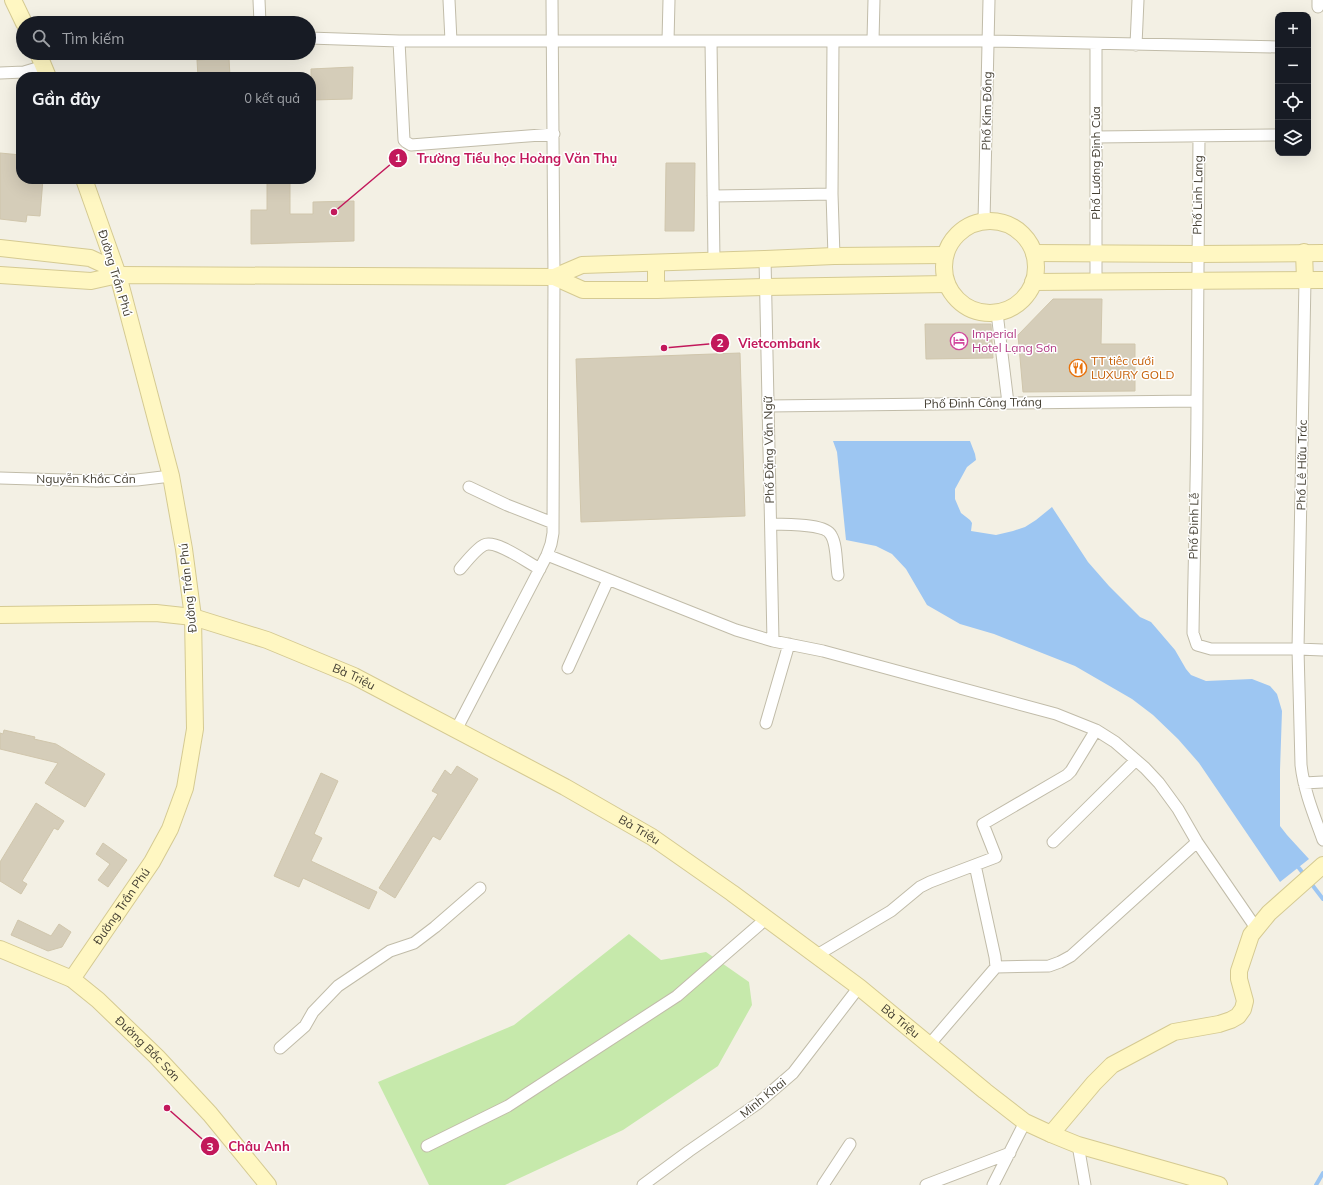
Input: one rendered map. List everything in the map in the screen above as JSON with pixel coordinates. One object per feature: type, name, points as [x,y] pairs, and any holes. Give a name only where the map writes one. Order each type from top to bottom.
[{"type":"street","points":[[13,0],[21,16]]},
{"type":"street","points":[[259,0],[260,16]]},
{"type":"street","points":[[449,0],[451,41]]},
{"type":"street","points":[[456,730],[540,569],[551,544],[553,523],[554,277],[552,0]]},
{"type":"street","points":[[668,0],[668,41]]},
{"type":"street","points":[[873,40],[874,0]]},
{"type":"street","name":"Phố Kim Đồng","points":[[984,221],[989,0]]},
{"type":"street","points":[[1136,45],[1138,0]]},
{"type":"street","points":[[316,38],[399,41],[989,41],[1275,47]]},
{"type":"street","points":[[399,41],[404,140],[410,145],[554,134]]},
{"type":"street","points":[[711,41],[714,260]]},
{"type":"street","points":[[833,41],[832,194],[834,256]]},
{"type":"street","name":"Phố Lương Định Của","points":[[1096,44],[1096,283]]},
{"type":"street","points":[[24,72],[44,65]]},
{"type":"street","points":[[0,73],[16,72]]},
{"type":"street","points":[[1096,137],[1275,135]]},
{"type":"street","name":"Phố Linh Lang","points":[[1197,281],[1199,136]]},
{"type":"street","name":"Đường Trần Phú","points":[[72,979],[152,862],[170,828],[185,788],[195,729],[193,617],[184,548],[171,476],[118,275],[86,184]]},
{"type":"street","points":[[713,196],[832,194]]},
{"type":"street","points":[[984,221],[997,221],[1009,225],[1020,232],[1034,253],[1036,268],[1034,282],[1028,293],[1009,309],[997,313],[981,312],[967,307],[955,297],[947,284],[944,270],[945,255],[959,232],[971,225],[984,221]]},
{"type":"street","points":[[0,248],[90,258],[105,265],[118,275]]},
{"type":"street","points":[[1304,252],[1305,280]]},
{"type":"street","points":[[1034,253],[1323,253]]},
{"type":"street","points":[[554,277],[582,264],[656,263],[834,256],[945,255]]},
{"type":"street","name":"Phố Đặng Văn Ngữ","points":[[765,259],[773,640]]},
{"type":"street","points":[[656,263],[656,290]]},
{"type":"street","points":[[0,275],[91,281],[118,275],[554,277],[583,290],[656,290],[947,284]]},
{"type":"street","name":"Phố Lê Hữu Trác","points":[[1305,280],[1298,649],[1301,765],[1304,783],[1323,840]]},
{"type":"street","points":[[1034,282],[1096,283],[1323,280]]},
{"type":"street","name":"Phố Đinh Lễ","points":[[1197,281],[1197,400],[1193,633],[1198,645],[1210,650],[1323,650]]},
{"type":"street","points":[[997,313],[1008,403]]},
{"type":"street","name":"Phố Đinh Công Tráng","points":[[768,406],[1197,400]]},
{"type":"street","name":"Nguyễn Khắc Cần","points":[[0,478],[97,481],[137,480],[171,476]]},
{"type":"street","points":[[469,487],[507,505],[553,523]]},
{"type":"street","points":[[771,524],[820,527],[828,530],[834,541],[838,575]]},
{"type":"street","points":[[460,569],[482,546],[489,543],[498,545],[540,569]]},
{"type":"street","points":[[547,555],[736,630],[823,651],[1056,714],[1096,730],[1115,742],[1159,783],[1178,809],[1197,842],[1256,928]]},
{"type":"street","points":[[568,668],[608,580]]},
{"type":"street","name":"Bà Triệu","points":[[0,615],[156,613],[193,617],[267,640],[354,676],[565,787],[652,838],[767,918],[859,986],[985,1091],[1025,1122],[1078,1145],[1219,1185]]},
{"type":"street","points":[[766,723],[789,644]]},
{"type":"street","points":[[817,955],[892,911],[920,887],[996,858],[983,824],[1072,771],[1096,730]]},
{"type":"street","points":[[1053,842],[1136,760]]},
{"type":"street","points":[[1304,783],[1323,782]]},
{"type":"street","points":[[996,967],[1049,966],[1071,956],[1197,842]]},
{"type":"street","points":[[929,1045],[996,967],[975,865]]},
{"type":"street","points":[[1051,1134],[1098,1079],[1112,1065],[1174,1032],[1218,1024],[1238,1016],[1245,1000],[1239,979],[1239,971],[1251,935],[1269,913],[1320,868]]},
{"type":"street","points":[[280,1048],[305,1026],[312,1012],[338,986],[390,951],[414,943],[480,888]]},
{"type":"street","points":[[427,1146],[508,1106],[677,996],[767,918]]},
{"type":"street","name":"Đường Bắc Sơn","points":[[0,949],[72,979],[98,1000],[162,1062],[210,1114],[268,1185]]},
{"type":"street","name":"Minh Khai","points":[[643,1185],[688,1151],[757,1104],[793,1073],[859,986]]},
{"type":"street","points":[[994,1185],[1025,1122]]},
{"type":"street","points":[[823,1185],[850,1144]]},
{"type":"street","points":[[1078,1145],[1085,1185]]},
{"type":"street","points":[[926,1185],[1010,1153]]},
{"type":"green space","points":[[629,934],[661,960],[706,952],[749,982],[752,1005],[718,1066],[623,1130],[505,1185],[429,1185],[378,1082],[514,1025]]},
{"type":"water","points":[[833,441],[970,441],[976,460],[967,467],[955,489],[955,499],[961,513],[972,523],[971,531],[996,535],[1013,531],[1025,527],[1052,507],[1088,562],[1109,586],[1140,617],[1151,622],[1175,650],[1191,675],[1206,681],[1252,679],[1270,686],[1277,694],[1282,711],[1280,826],[1309,859],[1280,882],[1199,763],[1178,739],[1153,715],[1132,699],[1075,666],[994,634],[960,624],[927,605],[906,569],[892,554],[876,546],[846,540],[837,452]]},
{"type":"building","points":[[197,60],[229,60],[230,72],[198,72]]},
{"type":"building","points":[[353,67],[352,99],[316,100],[316,72],[311,72],[311,69]]},
{"type":"building","points":[[0,153],[16,155],[16,184],[43,184],[40,216],[27,215],[26,222],[0,219]]},
{"type":"building","points":[[666,163],[695,163],[694,231],[665,231]]},
{"type":"building","points":[[267,184],[290,184],[290,214],[313,214],[313,202],[354,201],[354,241],[251,244],[251,210],[267,210]]},
{"type":"building","name":"TT tiêc cưới LUXURY GOLD","points":[[1053,299],[1102,299],[1101,344],[1135,344],[1135,391],[1023,392],[1018,335]]},
{"type":"building","name":"Imperial Hotel Lạng Sơn","points":[[925,324],[991,324],[993,358],[926,359]]},
{"type":"building","points":[[740,353],[745,516],[581,522],[576,359]]},
{"type":"building","points":[[4,730],[35,737],[34,739],[56,744],[105,774],[85,807],[45,783],[58,763],[0,749],[0,733],[3,734]]},
{"type":"building","points":[[457,766],[478,779],[440,840],[433,836],[395,898],[379,888],[438,794],[432,791],[445,770],[451,775]]},
{"type":"building","points":[[321,773],[338,781],[314,834],[322,838],[311,861],[377,892],[369,909],[303,878],[299,887],[274,876]]},
{"type":"building","points":[[36,803],[64,821],[58,830],[54,828],[22,881],[27,884],[21,894],[0,881],[0,862]]},
{"type":"building","points":[[103,843],[127,860],[108,887],[98,880],[110,864],[96,854]]},
{"type":"building","points":[[18,920],[51,936],[59,924],[71,932],[62,947],[48,951],[11,935]]},
{"type":"waterway","points":[[1299,868],[1306,877]]},
{"type":"waterway","points":[[1310,882],[1323,899]]},
{"type":"waterway","points":[[1316,1185],[1323,1173]]},
{"type":"place","name":"Trường Tiểu học Hoàng Văn Thụ","points":[[334,212]]},
{"type":"place","name":"Imperial Hotel Lạng Sơn","points":[[959,341]]},
{"type":"place","name":"Vietcombank","points":[[664,348]]},
{"type":"place","name":"TT tiêc cưới LUXURY GOLD","points":[[1078,368]]},
{"type":"place","name":"Châu Anh","points":[[167,1108]]}]
